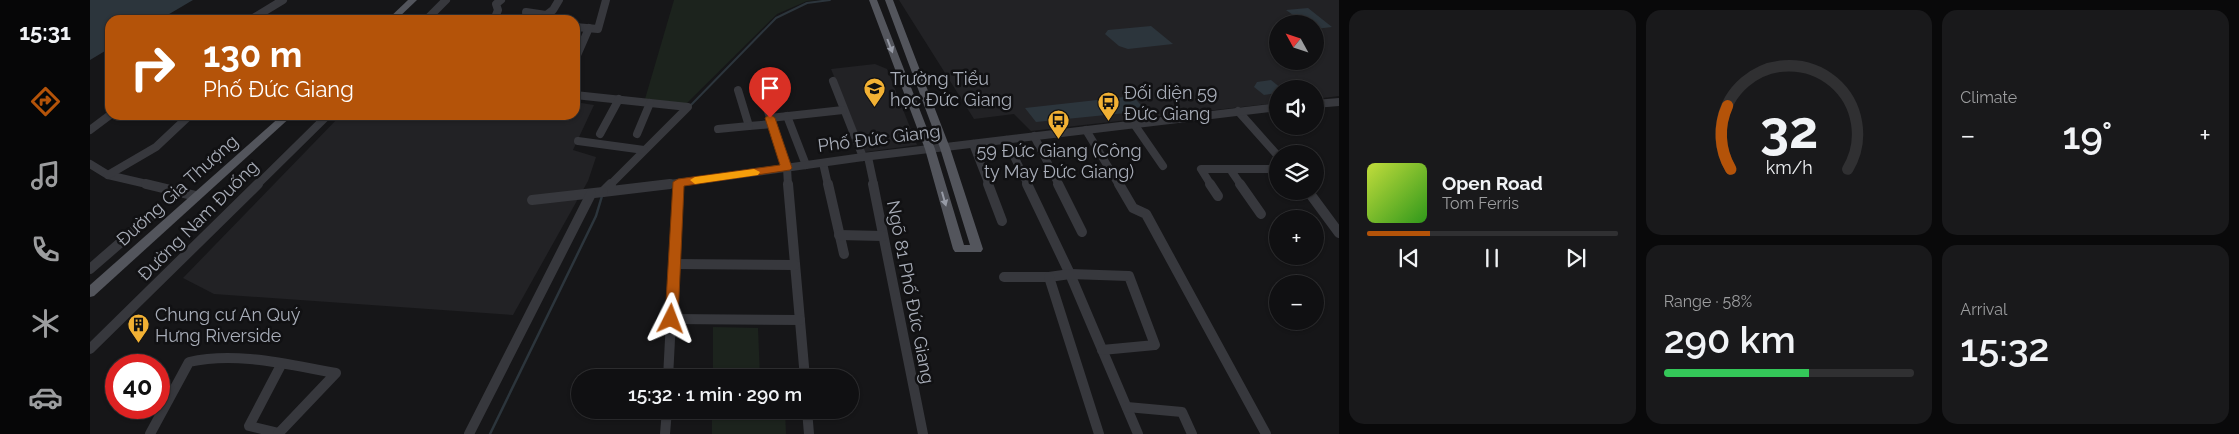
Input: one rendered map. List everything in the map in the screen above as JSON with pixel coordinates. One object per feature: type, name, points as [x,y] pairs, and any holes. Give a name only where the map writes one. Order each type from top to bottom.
[{"type":"main road","points":[[397,15],[413,0]]},
{"type":"main road","points":[[873,0],[930,149],[958,249],[977,249],[945,148],[889,0]]},
{"type":"main road","name":"Đường Gia Thượng","points":[[90,292],[282,120]]},
{"type":"street","points":[[258,15],[283,0]]},
{"type":"street","points":[[431,15],[446,0]]},
{"type":"street","points":[[497,15],[496,4],[501,0]]},
{"type":"street","points":[[546,15],[560,0]]},
{"type":"street","points":[[580,27],[598,29],[606,0]]},
{"type":"street","points":[[526,12],[534,15]]},
{"type":"street","points":[[580,49],[589,28]]},
{"type":"street","points":[[757,79],[787,168],[803,369]]},
{"type":"street","name":"Ngõ 81 Phố Đức Giang","points":[[833,81],[843,110],[865,157],[883,236],[922,434]]},
{"type":"street","points":[[738,90],[749,126]]},
{"type":"street","points":[[580,95],[688,107],[603,192]]},
{"type":"street","points":[[600,134],[619,99]]},
{"type":"street","points":[[1324,103],[1339,102]]},
{"type":"street","points":[[636,134],[650,103]]},
{"type":"street","name":"Phố Đức Giang","points":[[532,200],[1269,108]]},
{"type":"street","points":[[718,129],[749,126],[787,116],[843,110]]},
{"type":"street","points":[[1238,111],[1269,146]]},
{"type":"street","points":[[787,116],[806,165]]},
{"type":"street","points":[[90,130],[105,119]]},
{"type":"street","points":[[90,176],[104,173],[156,147],[185,120]]},
{"type":"street","name":"Đường Nam Đuống","points":[[90,349],[323,120]]},
{"type":"street","points":[[1134,124],[1164,166]]},
{"type":"street","points":[[1086,130],[1133,208],[1146,214],[1266,434]]},
{"type":"street","points":[[1034,136],[1082,232]]},
{"type":"street","points":[[1006,140],[1070,274],[1138,434]]},
{"type":"street","points":[[578,142],[644,150]]},
{"type":"street","points":[[973,144],[1002,221]]},
{"type":"street","points":[[823,163],[844,254]]},
{"type":"street","points":[[90,164],[104,173],[196,196]]},
{"type":"street","points":[[1218,196],[1201,169],[1269,169]]},
{"type":"street","points":[[1232,172],[1261,214]]},
{"type":"street","points":[[668,369],[678,182]]},
{"type":"street","points":[[469,434],[591,194]]},
{"type":"street","points":[[1315,200],[1339,232]]},
{"type":"street","name":"Đường Gia Thượng","points":[[90,270],[150,217]]},
{"type":"street","points":[[839,235],[883,236]]},
{"type":"street","points":[[674,264],[795,265]]},
{"type":"street","points":[[1004,277],[1048,277],[1070,274],[1128,276],[1155,345],[1102,350]]},
{"type":"street","points":[[1048,277],[1098,434]]},
{"type":"street","points":[[671,319],[800,320]]},
{"type":"street","points":[[150,434],[189,362],[196,359],[228,358],[336,372],[278,434],[249,426],[281,365]]},
{"type":"street","points":[[1127,407],[1182,412],[1192,434]]},
{"type":"street","points":[[666,434],[667,419]]},
{"type":"street","points":[[808,419],[809,434]]},
{"type":"shaded area","points":[[90,0],[193,0],[168,15],[105,15],[105,51],[90,60]]},
{"type":"shaded area","points":[[674,0],[817,0],[807,1],[777,14],[686,104],[645,99]]},
{"type":"shaded area","points":[[899,0],[1339,0],[1339,96],[1324,98],[1324,80],[1269,80],[1269,104],[1031,131],[1014,114],[974,119]]},
{"type":"shaded area","points":[[1308,8],[1317,15],[1293,15],[1286,10]]},
{"type":"shaded area","points":[[1324,21],[1332,27],[1324,28]]},
{"type":"shaded area","points":[[1151,26],[1173,44],[1128,49],[1119,46],[1105,34],[1108,30]]},
{"type":"shaded area","name":"Trường Tiểu học Đức Giang","points":[[875,64],[887,69],[917,145],[865,152],[831,69]]},
{"type":"shaded area","points":[[1269,80],[1269,94],[1264,95],[1254,87],[1257,82]]},
{"type":"shaded area","points":[[1133,96],[1146,111],[1036,122],[1025,108]]},
{"type":"shaded area","points":[[580,103],[594,105],[573,150],[596,157],[588,181],[513,315],[214,294],[183,278],[336,120],[580,120]]},
{"type":"shaded area","points":[[713,327],[758,328],[760,369],[713,369]]},
{"type":"shaded area","points":[[712,419],[785,419],[786,434],[712,434]]},
{"type":"waterway","points":[[691,105],[776,18],[807,3],[830,0]]},
{"type":"waterway","points":[[490,434],[596,216],[602,196]]},
{"type":"slow traffic","points":[[695,180],[754,172]]},
{"type":"place","name":"Trường Tiểu học Đức Giang","points":[[874,107]]},
{"type":"place","name":"Đối diện 59 Đức Giang","points":[[1108,121]]},
{"type":"place","name":"59 Đức Giang (Công ty May Đức Giang)","points":[[1059,139]]},
{"type":"place","name":"Chung cư An Quý Hưng Riverside","points":[[139,343]]},
{"type":"route","points":[[671,319],[678,182],[787,168],[770,118]]}]
